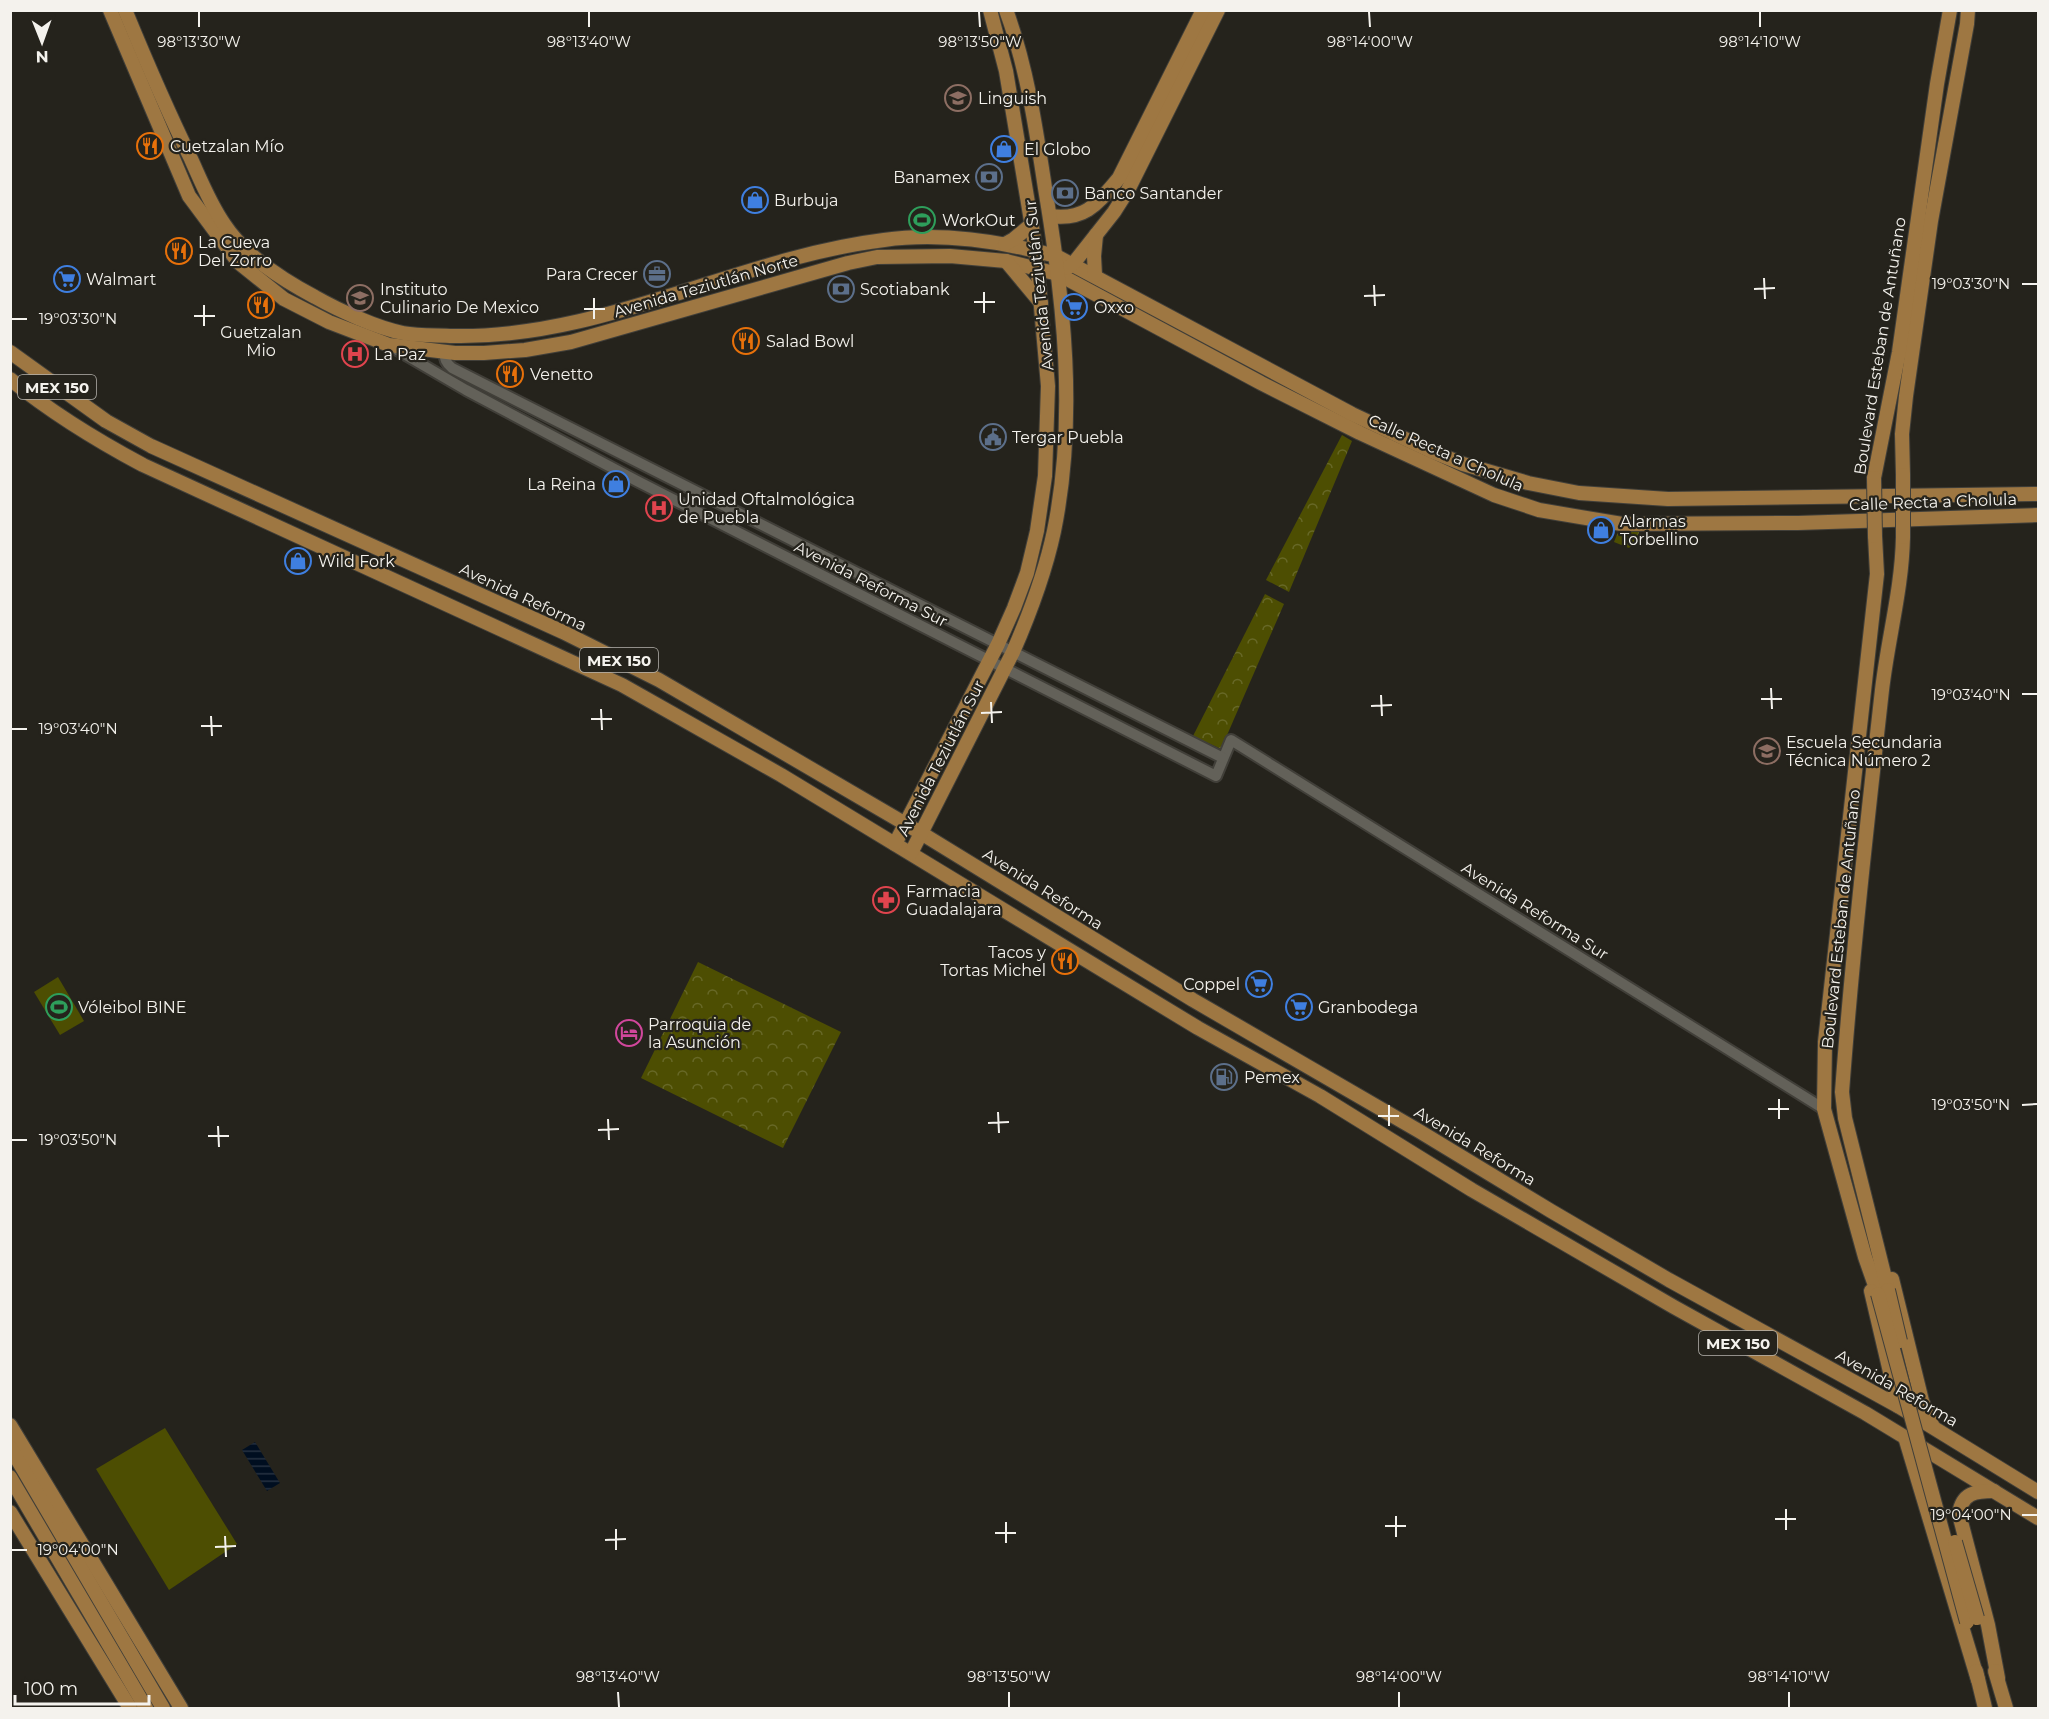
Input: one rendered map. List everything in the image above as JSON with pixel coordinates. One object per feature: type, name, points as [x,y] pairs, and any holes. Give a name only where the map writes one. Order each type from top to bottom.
[{"type":"main road","name":"Avenida Teziutlán Norte","points":[[110,10],[189,196],[238,262],[285,299],[299,307],[329,322],[389,345],[483,353],[525,350],[571,342],[804,274],[877,257],[950,256],[1006,261],[1058,274]]},
{"type":"main road","name":"Avenida Teziutlán Norte","points":[[125,10],[165,107],[208,198],[225,226],[254,257],[288,283],[324,302],[402,333],[483,336],[523,332],[571,323],[813,254],[886,239],[960,238],[1005,244],[1056,256]]},
{"type":"main road","name":"Avenida Teziutlán Sur","points":[[895,844],[998,644],[1027,573],[1045,476],[1048,386],[1036,251],[1006,71],[990,10]]},
{"type":"main road","name":"Avenida Teziutlán Sur","points":[[911,853],[1013,652],[1027,618],[1054,532],[1062,483],[1066,386],[1064,334],[1056,256],[1035,122],[1006,10]]},
{"type":"main road","points":[[1050,216],[1065,218],[1089,210],[1100,201],[1119,178],[1203,10]]},
{"type":"main road","points":[[1058,274],[1073,264],[1128,190],[1218,10]]},
{"type":"main road","name":"Boulevard Esteban de Antuñano","points":[[1883,1292],[1865,1257],[1824,1109],[1825,1042],[1877,574],[1874,478],[1899,352],[1922,183],[1950,10]]},
{"type":"main road","name":"Boulevard Esteban de Antuñano","points":[[1968,10],[1930,221],[1906,396],[1902,434],[1904,537],[1902,572],[1885,663],[1859,894],[1842,1092],[1845,1118],[1880,1255],[1883,1292],[1972,1620],[1998,1678],[2006,1708]]},
{"type":"main road","points":[[1005,244],[1032,224]]},
{"type":"main road","points":[[1095,275],[1096,235]]},
{"type":"main road","name":"Calle Recta a Cholula","points":[[1056,256],[1352,414],[1463,464],[1528,483],[1579,493],[1660,499],[2038,494]]},
{"type":"main road","points":[[1006,261],[1042,304]]},
{"type":"main road","name":"Calle Recta a Cholula","points":[[1058,274],[1240,372],[1360,433],[1494,495],[1539,510],[1622,524],[1798,523],[2038,515]]},
{"type":"main road","name":"Avenida Reforma","points":[[10,352],[106,422],[200,468],[562,632],[659,680],[921,833],[1192,1000],[1419,1131],[1669,1280],[1898,1406],[2038,1492]]},
{"type":"main road","name":"MEX 150","points":[[14,385],[94,438],[142,465],[622,685],[911,853],[1198,1028],[1320,1096],[1510,1213],[1905,1437],[2038,1518]]},
{"type":"main road","points":[[1880,1255],[1891,1272],[1922,1401],[1933,1427]]},
{"type":"main road","points":[[1865,1257],[1871,1294],[1898,1406]]},
{"type":"main road","points":[[10,1425],[181,1708]]},
{"type":"main road","points":[[1905,1437],[1978,1680]]},
{"type":"main road","points":[[10,1447],[163,1708]]},
{"type":"main road","points":[[10,1477],[146,1708]]},
{"type":"main road","points":[[1994,1491],[1978,1491],[1969,1495],[1960,1504],[1959,1514],[1988,1625],[1998,1678]]},
{"type":"main road","points":[[10,1492],[17,1506],[19,1526]]},
{"type":"main road","points":[[10,1512],[130,1708]]},
{"type":"main road","points":[[66,1572],[66,1585],[83,1618],[83,1629]]},
{"type":"main road","name":"Boulevard Esteban de Antuñano","points":[[1972,1620],[1978,1680],[1985,1708]]},
{"type":"street","name":"Avenida Reforma Sur","points":[[389,345],[466,390],[637,481],[1216,776],[1231,740],[1824,1109]]},
{"type":"street","name":"Avenida Reforma Sur","points":[[445,351],[444,358],[452,368],[1223,758]]},
{"type":"green space","points":[[1342,435],[1352,441],[1289,592],[1266,580]]},
{"type":"green space","points":[[1623,530],[1639,532],[1637,540],[1629,548],[1614,542],[1618,532]]},
{"type":"green space","points":[[1265,594],[1284,604],[1221,749],[1193,736]]},
{"type":"green space","points":[[698,962],[841,1032],[783,1148],[641,1078]]},
{"type":"green space","name":"Vóleibol BINE","points":[[58,977],[84,1021],[60,1035],[34,992]]},
{"type":"green space","points":[[165,1428],[237,1544],[169,1590],[96,1469]]},
{"type":"water","points":[[255,1442],[280,1483],[267,1491],[242,1450]]},
{"type":"place","name":"Linguish","points":[[958,98]]},
{"type":"place","name":"Cuetzalan Mío","points":[[150,146]]},
{"type":"place","name":"El Globo","points":[[1004,149]]},
{"type":"place","name":"Banamex","points":[[989,177]]},
{"type":"place","name":"Banco Santander","points":[[1065,193]]},
{"type":"place","name":"Burbuja","points":[[755,200]]},
{"type":"place","name":"WorkOut","points":[[922,220]]},
{"type":"place","name":"La Cueva Del Zorro","points":[[179,251]]},
{"type":"place","name":"Para Crecer","points":[[657,274]]},
{"type":"place","name":"Walmart","points":[[67,279]]},
{"type":"place","name":"Scotiabank","points":[[841,289]]},
{"type":"place","name":"Instituto Culinario De Mexico","points":[[360,298]]},
{"type":"place","name":"Guetzalan Mio","points":[[261,305]]},
{"type":"place","name":"Oxxo","points":[[1074,307]]},
{"type":"place","name":"Salad Bowl","points":[[746,341]]},
{"type":"place","name":"La Paz","points":[[355,354]]},
{"type":"place","name":"Venetto","points":[[510,374]]},
{"type":"place","name":"Tergar Puebla","points":[[993,437]]},
{"type":"place","name":"La Reina","points":[[616,484]]},
{"type":"place","name":"Unidad Oftalmológica de Puebla","points":[[659,508]]},
{"type":"place","name":"Alarmas Torbellino","points":[[1601,530]]},
{"type":"place","name":"Wild Fork","points":[[298,561]]},
{"type":"place","name":"Escuela Secundaria Técnica Número 2","points":[[1767,751]]},
{"type":"place","name":"Farmacia Guadalajara","points":[[886,900]]},
{"type":"place","name":"Tacos y Tortas Michel","points":[[1065,961]]},
{"type":"place","name":"Coppel","points":[[1259,984]]},
{"type":"place","name":"Vóleibol BINE","points":[[59,1007]]},
{"type":"place","name":"Granbodega","points":[[1299,1007]]},
{"type":"place","name":"Parroquia de la Asunción","points":[[629,1033]]},
{"type":"place","name":"Pemex","points":[[1224,1077]]}]
